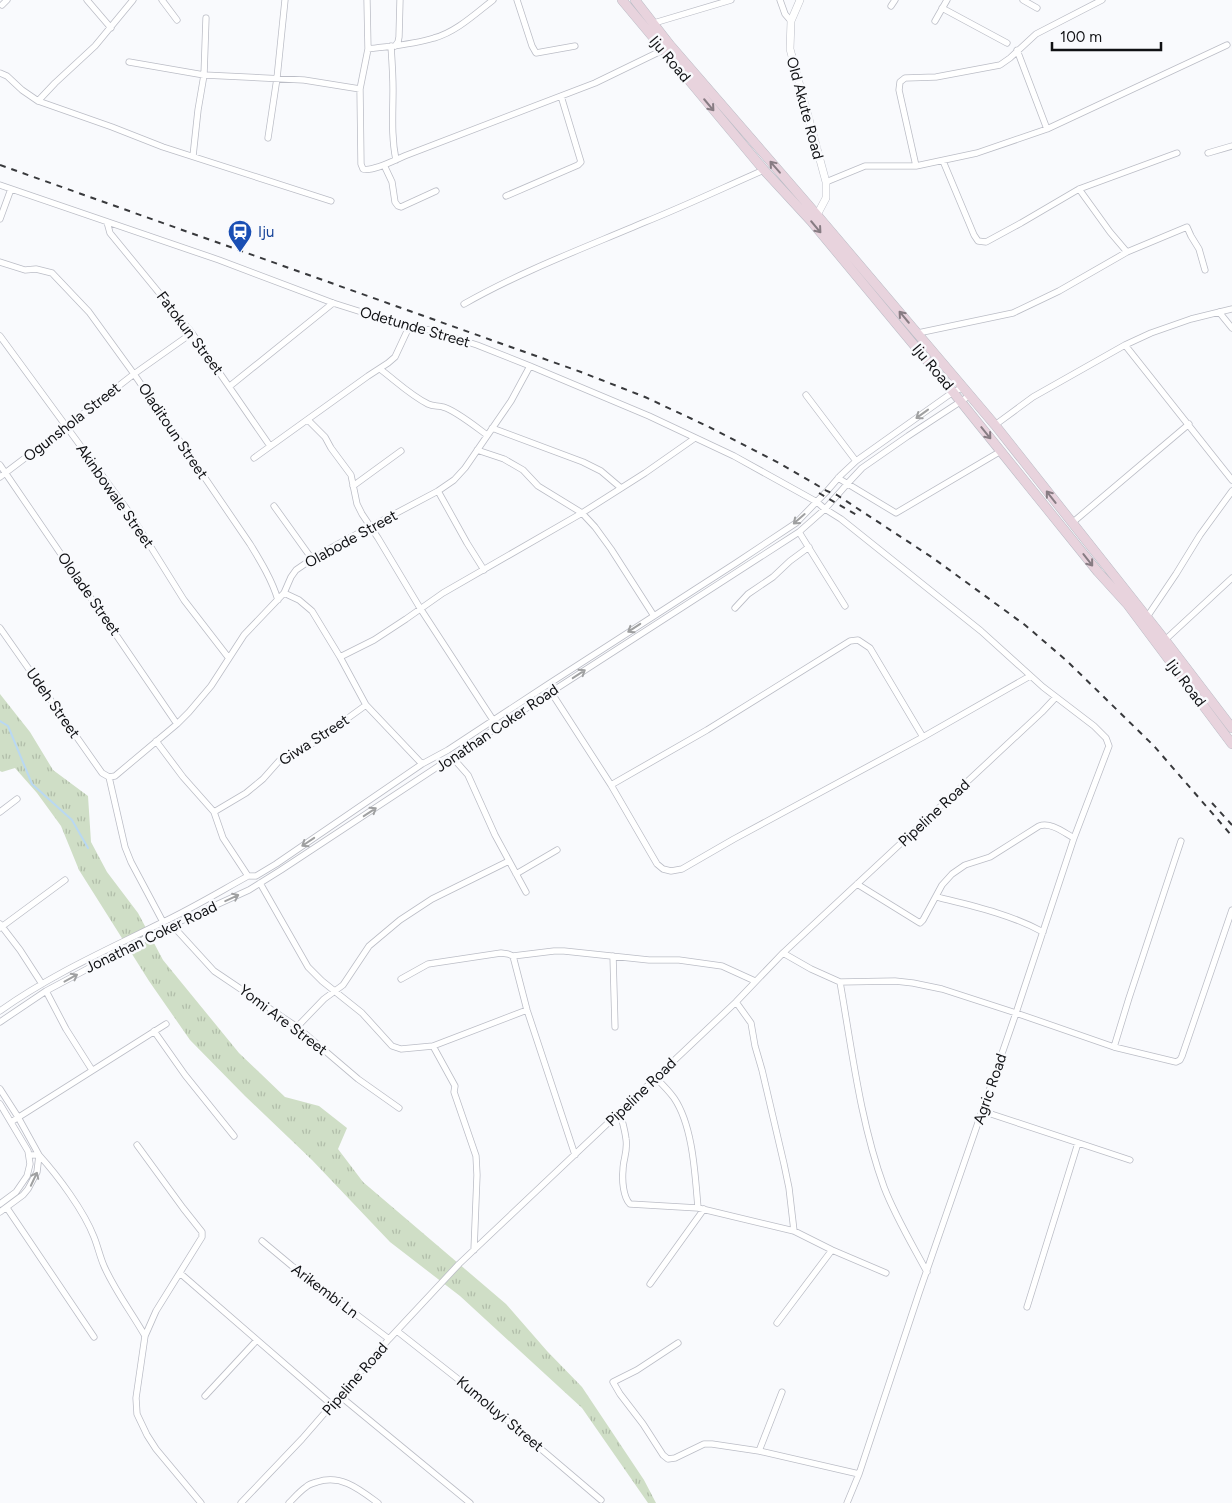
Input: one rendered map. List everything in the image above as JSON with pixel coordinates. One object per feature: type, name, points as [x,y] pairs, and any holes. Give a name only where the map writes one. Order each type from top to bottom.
[{"type":"main road","name":"Iju Road","points":[[622,0],[764,170],[810,221],[953,392],[1098,572],[1128,605],[1232,744]]},
{"type":"main road","name":"Iju Road","points":[[635,0],[676,51],[995,425],[1232,728]]},
{"type":"street","points":[[2,5],[7,0]]},
{"type":"street","points":[[87,0],[111,28]]},
{"type":"street","points":[[38,101],[95,46],[133,0]]},
{"type":"street","points":[[162,0],[177,20]]},
{"type":"street","points":[[268,138],[277,78],[285,0]]},
{"type":"street","points":[[368,0],[368,49],[360,89],[361,164],[367,170],[595,83],[663,50]]},
{"type":"street","points":[[396,160],[392,127],[393,46],[399,37],[400,0]]},
{"type":"street","points":[[368,49],[435,38],[451,30],[493,0]]},
{"type":"street","points":[[517,0],[536,53],[575,46]]},
{"type":"street","points":[[654,23],[731,0]]},
{"type":"street","points":[[780,0],[785,14],[791,22]]},
{"type":"street","name":"Old Akute Road","points":[[800,0],[791,22],[790,49],[826,182],[826,198],[817,215]]},
{"type":"street","points":[[892,6],[895,0]]},
{"type":"street","points":[[935,21],[947,0]]},
{"type":"street","points":[[1023,0],[1038,8]]},
{"type":"street","points":[[916,166],[899,90],[900,82],[905,78],[936,77],[1000,65],[1036,34],[1102,0]]},
{"type":"street","points":[[942,8],[1007,43]]},
{"type":"street","points":[[193,156],[204,75],[206,18]]},
{"type":"street","points":[[826,182],[865,166],[916,166],[977,153],[1047,129],[1227,45]]},
{"type":"street","points":[[1017,50],[1047,129]]},
{"type":"street","points":[[129,62],[204,75],[304,80],[360,89]]},
{"type":"street","points":[[0,73],[7,76],[38,101],[193,156],[331,201]]},
{"type":"street","points":[[506,196],[581,162],[561,96]]},
{"type":"street","points":[[1208,153],[1232,146]]},
{"type":"street","points":[[943,161],[974,234],[978,241],[986,242],[1079,189],[1177,153]]},
{"type":"street","points":[[384,165],[392,182],[395,202],[398,206],[401,207],[436,191]]},
{"type":"street","points":[[464,304],[557,258],[648,222],[764,170]]},
{"type":"street","name":"Odetunde Street","points":[[0,186],[219,260],[333,303],[409,327],[430,330],[477,345],[650,416],[756,468],[817,502],[841,518],[981,631],[1056,697]]},
{"type":"street","points":[[0,219],[10,189]]},
{"type":"street","points":[[1079,189],[1127,252]]},
{"type":"street","name":"Fatokun Street","points":[[107,222],[110,233],[192,333],[270,446]]},
{"type":"street","points":[[918,333],[946,326],[979,322],[1013,313],[1059,291],[1127,252],[1187,227],[1199,249],[1205,270]]},
{"type":"street","name":"Oladitoun Street","points":[[0,262],[25,270],[36,269],[52,273],[89,312],[134,374],[250,544],[267,572],[278,600]]},
{"type":"street","points":[[230,386],[333,303]]},
{"type":"street","points":[[995,425],[1033,398],[1125,345],[1151,333],[1191,319],[1232,309]]},
{"type":"street","points":[[1219,312],[1232,328]]},
{"type":"street","points":[[254,458],[395,357],[409,327]]},
{"type":"street","name":"Ogunshola Street","points":[[3,475],[134,374],[192,333]]},
{"type":"street","name":"Akinbowale Street","points":[[0,336],[129,512],[184,600],[228,657]]},
{"type":"street","points":[[1125,345],[1232,480]]},
{"type":"street","name":"Olabode Street","points":[[109,777],[115,776],[178,724],[211,686],[244,635],[284,593],[290,577],[296,570],[370,526],[438,491],[454,480],[465,468],[510,401],[530,366]]},
{"type":"street","points":[[380,369],[411,394],[430,406],[443,406],[451,410],[487,435]]},
{"type":"street","name":"Jonathan Coker Road","points":[[0,1011],[42,984],[101,952],[163,922],[248,876],[256,876],[276,864],[422,764],[448,750],[796,523],[856,461],[953,392],[962,388]]},
{"type":"street","points":[[806,395],[856,461]]},
{"type":"street","name":"Jonathan Coker Road","points":[[0,1022],[46,992],[172,926],[249,890],[298,860],[551,692],[799,532],[825,509],[862,468],[969,396]]},
{"type":"street","points":[[308,420],[325,436],[351,475],[357,504],[420,608],[493,720]]},
{"type":"street","points":[[1072,523],[1189,424]]},
{"type":"street","points":[[492,428],[583,462],[601,471],[621,488]]},
{"type":"street","points":[[340,657],[374,640],[443,593],[582,513],[645,473],[695,438]]},
{"type":"street","points":[[477,450],[504,459],[523,470],[538,486],[582,513],[611,549],[654,616]]},
{"type":"street","points":[[353,486],[401,451]]},
{"type":"street","points":[[838,478],[896,512],[1001,451]]},
{"type":"street","name":"Ololade Street","points":[[0,465],[3,475],[178,724]]},
{"type":"street","points":[[438,491],[484,570]]},
{"type":"street","points":[[1147,618],[1200,535],[1232,491]]},
{"type":"street","points":[[274,506],[312,559]]},
{"type":"street","points":[[799,532],[845,606]]},
{"type":"street","points":[[735,608],[748,594],[809,548]]},
{"type":"street","points":[[1165,640],[1232,578]]},
{"type":"street","points":[[284,593],[299,600],[312,612],[340,657],[366,705],[422,764]]},
{"type":"street","name":"Udeh Street","points":[[0,628],[102,773],[109,777]]},
{"type":"street","points":[[611,785],[706,730],[850,641],[858,640],[870,648],[923,737]]},
{"type":"street","points":[[551,692],[611,785],[657,864],[671,871],[682,869],[1030,676]]},
{"type":"street","name":"Agric Road","points":[[847,1503],[859,1474],[1074,838],[1109,746],[1106,738],[1094,726],[1056,697]]},
{"type":"street","name":"Pipeline Road","points":[[241,1503],[302,1440],[441,1281],[736,1002],[755,980],[783,953],[1056,697]]},
{"type":"street","name":"Giwa Street","points":[[214,812],[263,779],[279,761],[315,742],[366,705]]},
{"type":"street","points":[[156,741],[183,777],[214,812],[223,838],[248,876]]},
{"type":"street","points":[[452,757],[468,775],[495,835],[526,892]]},
{"type":"street","points":[[109,777],[125,847],[163,922]]},
{"type":"street","points":[[0,812],[17,799]]},
{"type":"street","points":[[857,884],[920,923],[937,897],[942,885],[965,865],[990,857],[1045,824],[1074,838]]},
{"type":"street","points":[[1114,1047],[1128,998],[1181,841]]},
{"type":"street","points":[[516,874],[556,850]]},
{"type":"street","points":[[297,1027],[324,999],[343,985],[369,946],[400,920],[432,899],[509,861]]},
{"type":"street","points":[[42,984],[17,946],[1,926],[65,880]]},
{"type":"street","points":[[260,883],[308,967],[322,981],[362,1013],[392,1046],[401,1049],[433,1046],[528,1010]]},
{"type":"street","points":[[937,897],[997,912],[1043,932]]},
{"type":"street","points":[[783,953],[811,970],[840,982],[913,982],[1016,1012],[1114,1047],[1176,1062],[1182,1056],[1232,910]]},
{"type":"street","name":"Yomi Are Street","points":[[172,926],[214,971],[297,1027],[358,1079],[399,1108]]},
{"type":"street","points":[[401,979],[428,964],[501,953],[513,956],[554,951],[650,960],[679,960],[722,966],[755,980]]},
{"type":"street","points":[[513,956],[528,1010],[575,1155]]},
{"type":"street","points":[[613,956],[615,1027]]},
{"type":"street","points":[[840,982],[857,1085],[873,1151],[884,1187],[909,1240],[927,1272]]},
{"type":"street","points":[[46,992],[92,1070]]},
{"type":"street","points":[[736,1002],[751,1023],[789,1188],[794,1231]]},
{"type":"street","points":[[11,1122],[166,1024]]},
{"type":"street","points":[[154,1031],[185,1075],[234,1136]]},
{"type":"street","points":[[433,1046],[455,1086],[454,1092],[476,1156],[478,1175],[474,1250]]},
{"type":"street","points":[[650,1284],[701,1209],[685,1118],[674,1097],[656,1078]]},
{"type":"street","points":[[0,1091],[18,1117],[39,1155],[51,1168],[80,1211],[94,1236],[104,1266],[145,1336]]},
{"type":"street","points":[[0,1104],[29,1156],[30,1164],[27,1176],[16,1192],[0,1204]]},
{"type":"street","points":[[982,1111],[1130,1160]]},
{"type":"street","points":[[620,1112],[626,1139],[627,1154],[623,1169],[626,1200],[630,1204],[701,1209],[794,1231],[832,1250],[886,1273]]},
{"type":"street","points":[[1027,1307],[1078,1143]]},
{"type":"street","points":[[137,1145],[202,1232],[202,1237],[156,1312],[145,1336],[136,1398],[137,1414],[142,1427],[156,1449],[201,1503]]},
{"type":"street","points":[[29,1156],[39,1155]]},
{"type":"street","points":[[0,1212],[28,1189],[37,1172],[39,1155]]},
{"type":"street","points":[[6,1208],[94,1337]]},
{"type":"street","name":"Arikembi Ln","points":[[262,1241],[389,1339]]},
{"type":"street","points":[[777,1323],[832,1250]]},
{"type":"street","points":[[180,1274],[332,1405]]},
{"type":"street","name":"Kumoluyi Street","points":[[397,1330],[468,1387],[601,1500]]},
{"type":"street","points":[[205,1396],[257,1340]]},
{"type":"street","points":[[678,1344],[637,1370],[613,1382],[663,1455],[668,1459],[675,1458],[704,1444],[712,1444],[759,1451],[859,1474]]},
{"type":"street","points":[[759,1451],[782,1392]]},
{"type":"street","points":[[340,1396],[470,1503]]},
{"type":"street","points":[[289,1503],[307,1486],[333,1479],[358,1489],[378,1503]]},
{"type":"green space","points":[[0,694],[30,732],[53,770],[88,796],[91,842],[107,872],[138,913],[163,960],[239,1053],[285,1097],[319,1106],[347,1128],[338,1149],[363,1182],[506,1304],[547,1351],[582,1387],[644,1480],[656,1503],[648,1503],[582,1408],[460,1296],[390,1242],[312,1160],[190,1040],[149,981],[79,870],[61,826],[37,793],[15,768],[0,771]]},
{"type":"waterway","points":[[0,721],[8,726],[32,784],[72,820],[88,848]]},
{"type":"railway","points":[[0,165],[581,372],[645,397],[779,463],[837,495],[933,558],[1025,625],[1067,661],[1154,746],[1232,836]]},
{"type":"railway","points":[[819,493],[860,517]]},
{"type":"railway","points":[[1212,803],[1232,825]]},
{"type":"place","name":"Iju","points":[[240,253]]}]
